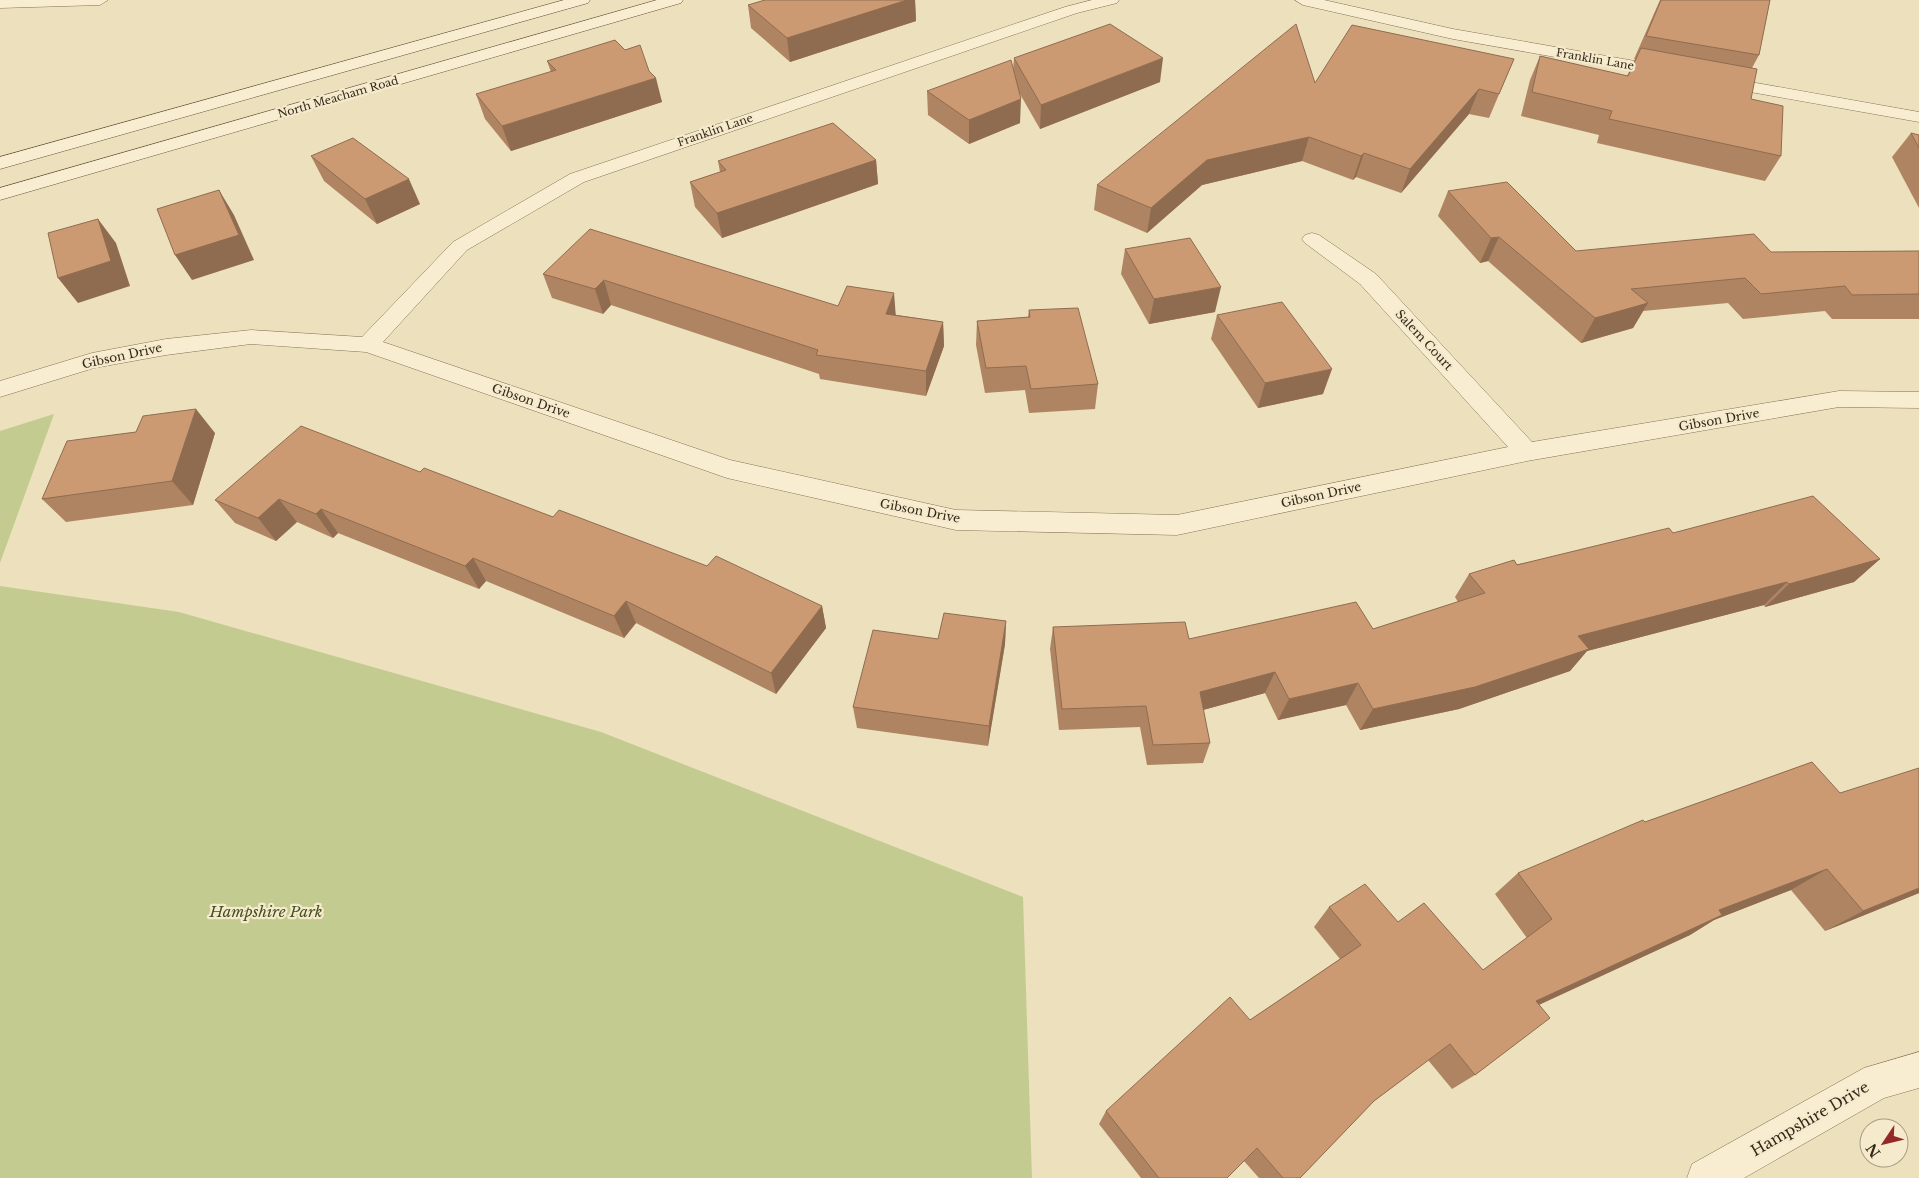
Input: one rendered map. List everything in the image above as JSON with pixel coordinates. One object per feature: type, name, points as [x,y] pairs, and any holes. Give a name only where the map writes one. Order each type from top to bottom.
[{"type":"street","points":[[0,3],[100,0]]},
{"type":"street","points":[[0,163],[582,0]]},
{"type":"street","name":"North Meacham Road","points":[[0,194],[675,0]]},
{"type":"street","name":"Franklin Lane","points":[[368,345],[460,246],[577,178],[1052,16],[1111,0]]},
{"type":"street","name":"Franklin Lane","points":[[1303,0],[1453,34],[1685,75]]},
{"type":"street","points":[[1704,78],[1919,116]]},
{"type":"street","name":"Salem Court","points":[[1312,238],[1368,279],[1527,452]]},
{"type":"street","name":"Gibson Drive","points":[[0,389],[92,361],[166,347],[242,338],[368,345],[727,469],[956,520],[1176,525],[1527,452],[1839,399],[1919,400]]},
{"type":"street","name":"Hampshire Drive","points":[[1706,1178],[1877,1080],[1919,1070]]},
{"type":"green space","points":[[54,414],[0,563],[0,431]]},
{"type":"green space","name":"Hampshire Park","points":[[0,586],[179,612],[601,732],[1023,897],[1032,1178],[0,1178]]},
{"type":"building","points":[[765,0],[907,0],[787,38],[748,5]]},
{"type":"building","points":[[1661,0],[1770,0],[1759,55],[1646,36]]},
{"type":"building","points":[[1110,24],[1163,58],[1041,105],[1014,58]]},
{"type":"building","points":[[1296,24],[1315,83],[1352,25],[1514,59],[1499,94],[1479,89],[1410,169],[1364,153],[1361,156],[1309,137],[1207,160],[1151,208],[1097,185]]},
{"type":"building","points":[[615,40],[625,50],[640,45],[649,71],[656,78],[502,126],[476,94],[556,70],[547,61]]},
{"type":"building","points":[[1641,48],[1757,69],[1751,99],[1783,106],[1781,156],[1609,119],[1612,111],[1532,92],[1540,56],[1628,76]]},
{"type":"building","points":[[1011,60],[1021,99],[969,120],[927,91]]},
{"type":"building","points":[[833,123],[876,160],[717,213],[690,182],[726,170],[718,161]]},
{"type":"building","points":[[1911,133],[1919,135],[1919,148]]},
{"type":"building","points":[[353,138],[409,179],[365,199],[311,156]]},
{"type":"building","points":[[1507,182],[1576,251],[1754,234],[1771,252],[1919,251],[1919,294],[1852,295],[1845,286],[1761,294],[1745,278],[1631,289],[1648,303],[1595,318],[1499,237],[1491,238],[1448,191]]},
{"type":"building","points":[[219,190],[239,235],[175,255],[157,209]]},
{"type":"building","points":[[98,219],[111,261],[58,278],[48,233]]},
{"type":"building","points":[[590,229],[838,306],[847,286],[894,293],[886,314],[943,322],[926,371],[816,355],[818,350],[604,280],[595,289],[543,274]]},
{"type":"building","points":[[1190,238],[1221,287],[1154,299],[1125,249]]},
{"type":"building","points":[[1282,302],[1332,369],[1265,383],[1217,315]]},
{"type":"building","points":[[1078,308],[1098,384],[1031,389],[1026,366],[986,368],[977,321],[1030,317],[1029,310]]},
{"type":"building","points":[[196,409],[172,481],[42,499],[67,441],[136,432],[143,416]]},
{"type":"building","points":[[301,426],[420,472],[424,468],[553,517],[559,510],[707,566],[716,556],[822,606],[771,673],[626,601],[614,616],[473,558],[465,566],[321,509],[316,514],[279,499],[258,518],[215,500]]},
{"type":"building","points":[[1813,496],[1880,559],[1789,584],[1787,582],[1578,636],[1589,649],[1475,687],[1373,709],[1358,683],[1289,699],[1275,672],[1200,692],[1210,743],[1153,745],[1146,706],[1062,709],[1053,627],[1185,622],[1189,639],[1356,602],[1373,629],[1485,593],[1469,574],[1514,560],[1517,565],[1669,528],[1673,533]]},
{"type":"building","points":[[944,613],[1006,621],[989,726],[853,707],[873,630],[938,639]]},
{"type":"building","points":[[1812,762],[1840,793],[1919,768],[1919,888],[1863,911],[1827,869],[1719,910],[1722,915],[1536,1001],[1550,1018],[1475,1075],[1450,1044],[1374,1101],[1300,1178],[1283,1178],[1257,1148],[1227,1178],[1159,1178],[1106,1111],[1230,997],[1250,1020],[1361,945],[1329,907],[1365,884],[1398,922],[1424,903],[1483,970],[1552,919],[1518,873],[1643,820],[1645,822]]}]
